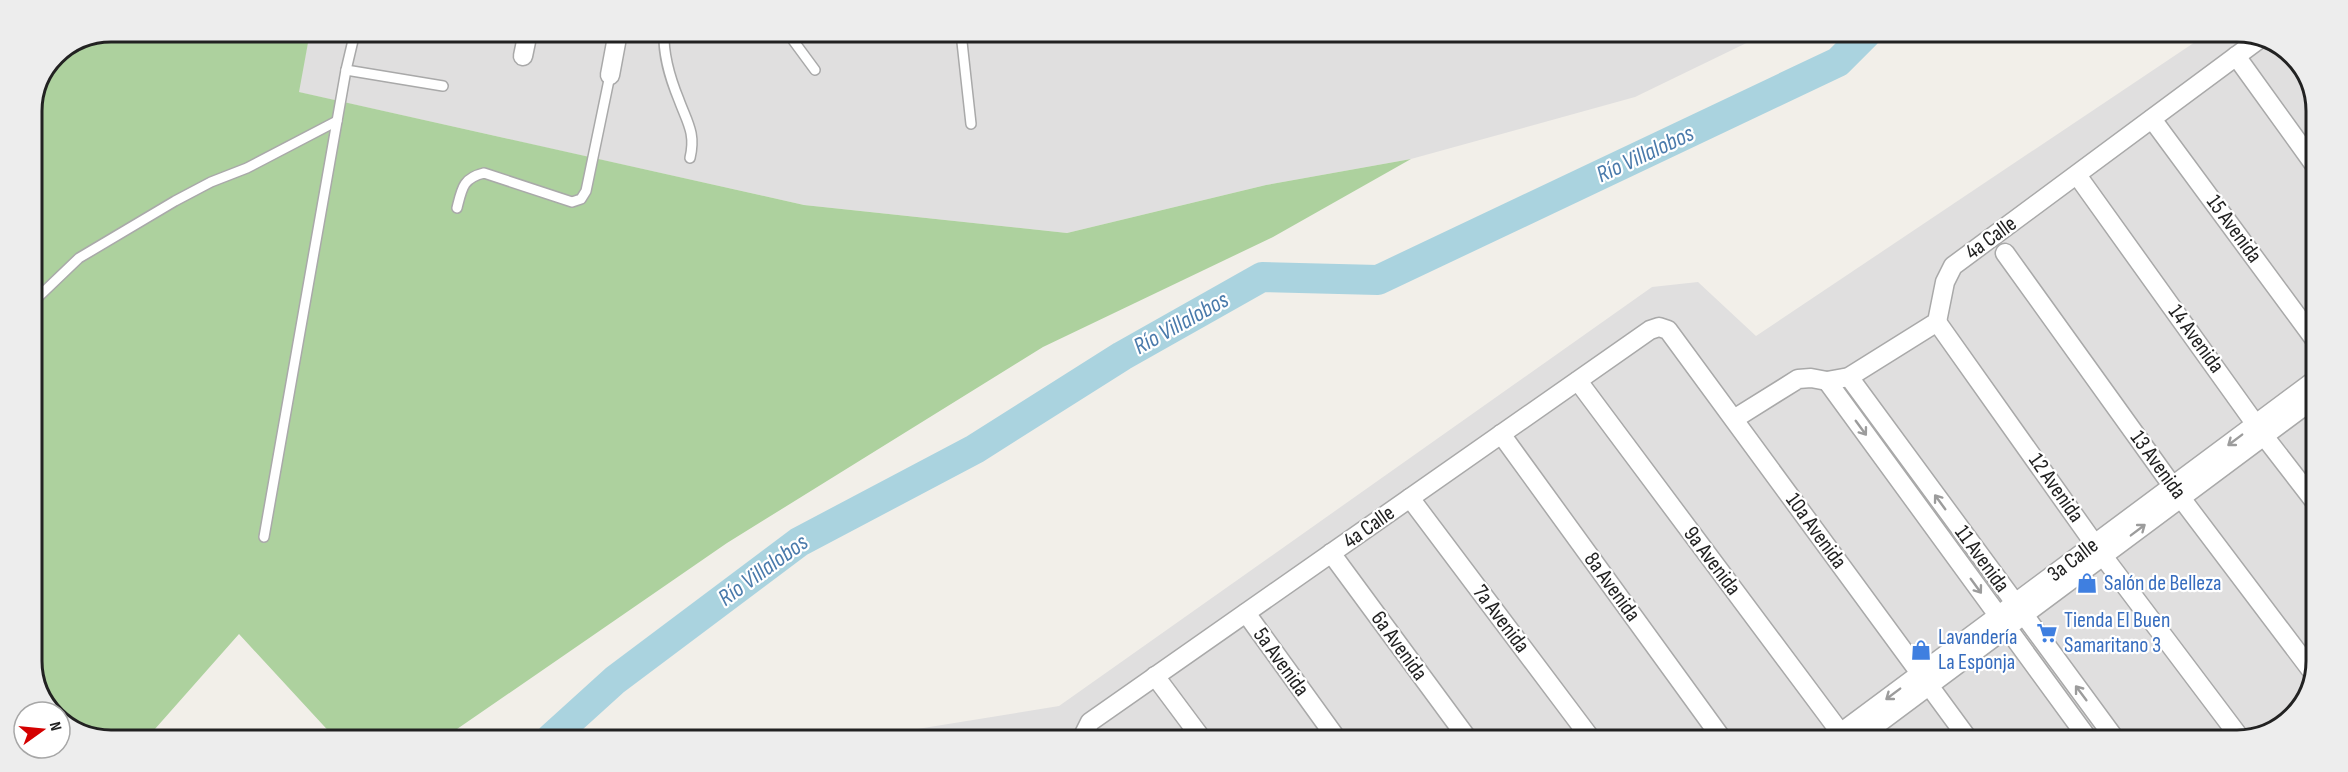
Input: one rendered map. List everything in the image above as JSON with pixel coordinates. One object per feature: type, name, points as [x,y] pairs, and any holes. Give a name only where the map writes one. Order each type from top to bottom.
[{"type":"street","points":[[523,56],[526,42]]},
{"type":"street","points":[[610,75],[616,42]]},
{"type":"street","name":"4a Calle","points":[[1937,322],[1945,282],[1953,266],[2253,44]]},
{"type":"street","points":[[2236,56],[2306,153]]},
{"type":"street","name":"15 Avenida","points":[[2152,119],[2306,328]]},
{"type":"street","name":"14 Avenida","points":[[2078,175],[2306,491]]},
{"type":"street","name":"13 Avenida","points":[[2004,253],[2177,492],[2306,663]]},
{"type":"street","points":[[1734,419],[1798,379],[1811,378],[1827,381],[1849,378],[1937,322]]},
{"type":"street","name":"12 Avenida","points":[[1937,322],[2099,550],[2234,730]]},
{"type":"street","name":"4a Calle","points":[[1087,730],[1090,722],[1155,676],[1650,330],[1659,327]]},
{"type":"street","name":"10a Avenida","points":[[1659,327],[1668,330],[1962,730]]},
{"type":"street","name":"11 Avenida","points":[[1849,378],[2109,730]]},
{"type":"street","name":"9a Avenida","points":[[1578,381],[1837,730]]},
{"type":"street","name":"11 Avenida","points":[[1827,381],[2083,730]]},
{"type":"street","name":"3a Calle","points":[[2261,430],[2306,388]]},
{"type":"street","name":"3a Calle","points":[[1854,730],[2261,430],[2306,403]]},
{"type":"street","name":"8a Avenida","points":[[1501,434],[1716,730]]},
{"type":"street","name":"7a Avenida","points":[[1410,498],[1584,730]]},
{"type":"street","name":"6a Avenida","points":[[1331,553],[1461,730]]},
{"type":"street","name":"5a Avenida","points":[[1246,613],[1330,730]]},
{"type":"street","points":[[1155,676],[1195,730]]},
{"type":"lane","points":[[264,537],[353,42]]},
{"type":"lane","points":[[663,42],[671,77],[690,125],[693,146],[690,158]]},
{"type":"lane","points":[[794,42],[815,70]]},
{"type":"lane","points":[[962,42],[971,124]]},
{"type":"lane","points":[[346,70],[443,86]]},
{"type":"lane","points":[[457,208],[463,185],[473,176],[484,173],[572,202],[581,199],[586,191],[610,75]]},
{"type":"lane","points":[[42,293],[79,258],[136,224],[211,182],[247,168],[337,121]]},
{"type":"shaded area","points":[[308,42],[1748,42],[1635,97],[1411,159],[1266,185],[1067,233],[804,205],[298,92]]},
{"type":"shaded area","points":[[2195,42],[2255,44],[2283,59],[2301,84],[2306,106],[2306,661],[2304,679],[2294,699],[2286,710],[2272,721],[2237,730],[911,730],[1059,706],[1652,287],[1698,282],[1756,336]]},
{"type":"green space","points":[[111,42],[308,42],[299,92],[804,205],[1067,233],[1266,185],[1411,159],[1273,237],[1043,347],[727,543],[456,730],[328,730],[239,634],[154,730],[111,730],[93,728],[80,723],[72,717],[72,700],[54,700],[47,688],[42,666],[42,111],[47,84],[54,73],[62,62],[84,47]]},
{"type":"waterway","name":"Río Villalobos","points":[[560,730],[615,680],[799,542],[975,449],[1122,356],[1262,277],[1378,280],[1838,62],[1858,42]]},
{"type":"place","name":"Salón de Belleza","points":[[2087,583]]},
{"type":"place","name":"Tienda El Buen Samaritano 3","points":[[2047,633]]},
{"type":"place","name":"Lavandería La Esponja","points":[[1921,650]]}]
